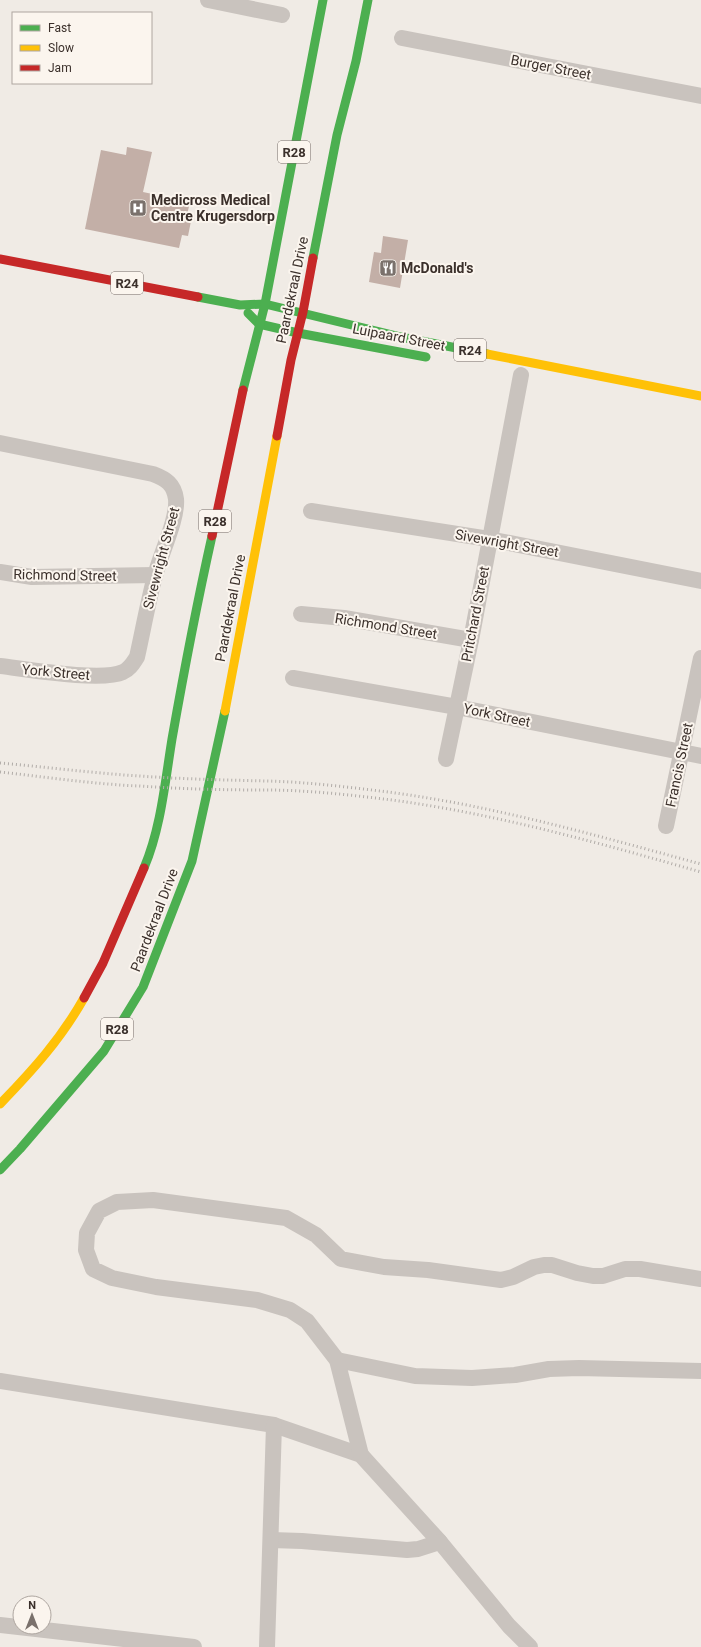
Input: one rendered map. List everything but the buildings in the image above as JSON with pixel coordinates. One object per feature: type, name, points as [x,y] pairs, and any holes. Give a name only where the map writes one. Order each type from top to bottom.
[{"type":"main road","name":"Paardekraal Drive","points":[[0,1104],[41,1061],[75,1014],[103,963],[149,856],[164,799],[172,739],[202,580],[259,324],[265,304],[323,0]]},
{"type":"main road","name":"Paardekraal Drive","points":[[0,1170],[20,1149],[104,1051],[143,987],[192,861],[220,740],[291,360],[303,312],[337,135],[356,61],[368,0]]},
{"type":"main road","name":"Luipaard Street","points":[[0,259],[240,305],[265,304],[401,337],[701,396]]},
{"type":"main road","points":[[240,305],[259,324]]},
{"type":"main road","name":"Luipaard Street","points":[[259,324],[298,333],[437,359]]},
{"type":"street","points":[[208,0],[282,15]]},
{"type":"street","name":"Burger Street","points":[[402,38],[701,96]]},
{"type":"street","name":"Pritchard Street","points":[[446,759],[471,640],[521,375]]},
{"type":"street","name":"Sivewright Street","points":[[0,443],[153,474],[167,480],[173,487],[176,500],[173,519],[155,575],[137,657],[131,668],[122,673],[112,675]]},
{"type":"street","name":"Sivewright Street","points":[[312,511],[489,539],[701,581]]},
{"type":"street","name":"Richmond Street","points":[[0,572],[32,577],[155,575]]},
{"type":"street","name":"Richmond Street","points":[[301,614],[344,618],[471,640]]},
{"type":"street","name":"Francis Street","points":[[666,826],[701,658]]},
{"type":"street","name":"York Street","points":[[0,666],[89,676],[112,675]]},
{"type":"street","name":"York Street","points":[[293,678],[457,707],[701,756]]},
{"type":"street","points":[[530,1647],[509,1626],[440,1542],[361,1455],[337,1360],[307,1321],[290,1310],[257,1300],[156,1287],[112,1278],[93,1268],[86,1250],[87,1233],[99,1212],[117,1202],[153,1200],[286,1218],[316,1235],[341,1260],[384,1267],[428,1270],[501,1280],[513,1277],[534,1267],[544,1265],[552,1265],[593,1276],[603,1276],[625,1269],[640,1269],[701,1279]]},
{"type":"street","points":[[337,1360],[415,1376],[472,1378],[515,1375],[549,1369],[579,1368],[701,1371]]},
{"type":"street","points":[[0,1381],[274,1425],[361,1455]]},
{"type":"street","points":[[267,1647],[274,1425]]},
{"type":"street","points":[[271,1540],[302,1541],[407,1550],[418,1549],[440,1542]]},
{"type":"street","points":[[0,1625],[194,1647]]},
{"type":"railway","points":[[0,763],[155,777],[297,782],[388,792],[468,805],[546,823],[701,864]]},
{"type":"railway","points":[[0,772],[121,785],[203,789],[282,790],[392,800],[470,813],[548,830],[701,872]]},
{"type":"traffic: fast","points":[[243,390],[265,304],[323,0]]},
{"type":"traffic: fast","points":[[313,258],[337,135],[356,61],[368,0]]},
{"type":"traffic: fast","points":[[198,297],[240,305],[265,304],[401,337],[487,354]]},
{"type":"traffic: fast","points":[[248,313],[259,324],[298,333],[426,357]]},
{"type":"traffic: fast","points":[[144,868],[155,837],[165,788],[172,739],[186,663],[212,536]]},
{"type":"traffic: fast","points":[[0,1170],[20,1149],[104,1051],[143,987],[192,861],[225,711]]},
{"type":"traffic: slow","points":[[487,354],[701,396]]},
{"type":"traffic: slow","points":[[225,711],[277,436]]},
{"type":"traffic: slow","points":[[0,1104],[56,1041],[84,998]]},
{"type":"traffic: jam","points":[[277,436],[291,360],[303,312],[313,258]]},
{"type":"traffic: jam","points":[[0,259],[198,297]]},
{"type":"traffic: jam","points":[[212,536],[243,390]]},
{"type":"traffic: jam","points":[[84,998],[103,963],[144,868]]},
{"type":"place","name":"Medicross Medical Centre Krugersdorp","points":[[138,208]]},
{"type":"place","name":"McDonald's","points":[[388,268]]}]
